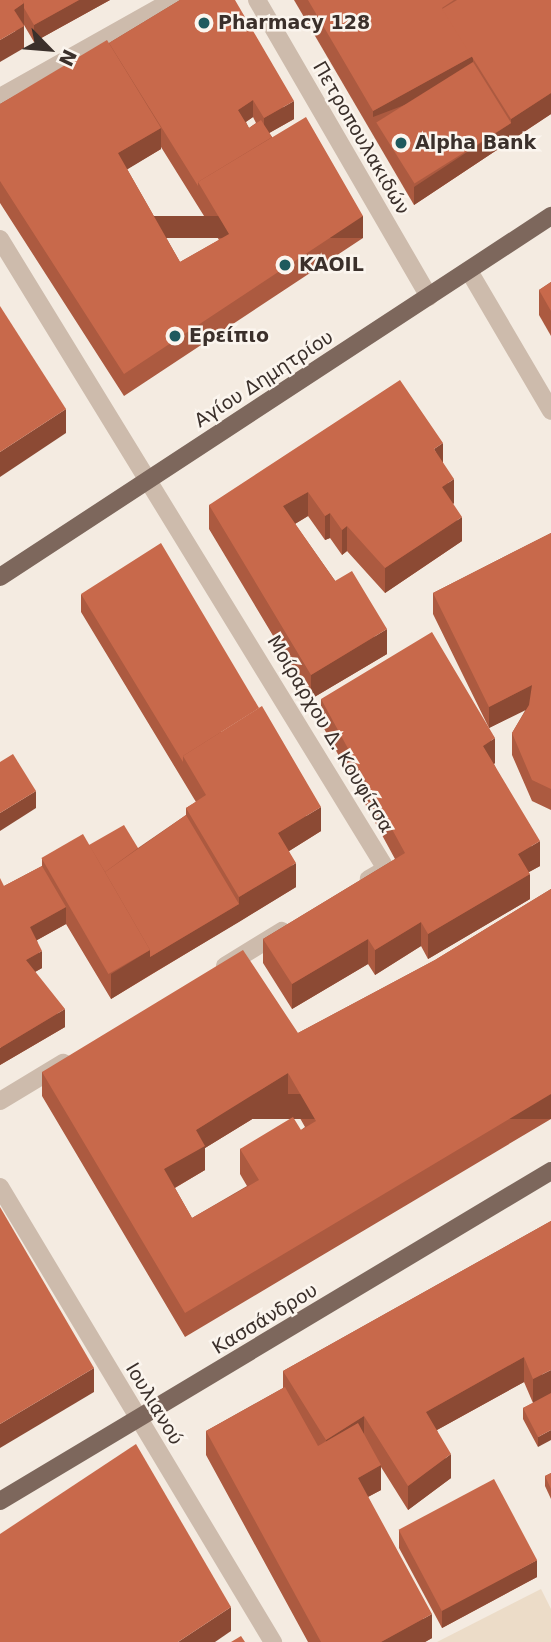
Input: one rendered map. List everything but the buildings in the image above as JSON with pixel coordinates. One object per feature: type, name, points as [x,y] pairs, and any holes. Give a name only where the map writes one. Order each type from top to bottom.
[{"type":"main road","name":"Αγίου Δημητρίου","points":[[0,576],[551,216]]},
{"type":"main road","name":"Κασσάνδρου","points":[[0,1501],[551,1171]]},
{"type":"street","points":[[0,97],[173,0]]},
{"type":"street","name":"Πετροπουλακιδών","points":[[257,0],[429,297]]},
{"type":"street","name":"Μοίραρχου Δ. Κουφίτσα","points":[[0,239],[151,478],[386,869],[351,890]]},
{"type":"street","points":[[469,271],[551,411]]},
{"type":"street","points":[[211,974],[304,918]]},
{"type":"street","points":[[0,1101],[82,1052]]},
{"type":"street","name":"Ιουλιανού","points":[[0,1187],[273,1642]]},
{"type":"shaded area","points":[[541,1589],[551,1609],[551,1642],[437,1642]]},
{"type":"place","name":"Pharmacy 128","points":[[204,23]]},
{"type":"place","name":"Alpha Bank","points":[[401,143]]},
{"type":"place","name":"KAOIL","points":[[285,265]]},
{"type":"place","name":"Ερείπιο","points":[[175,336]]}]
